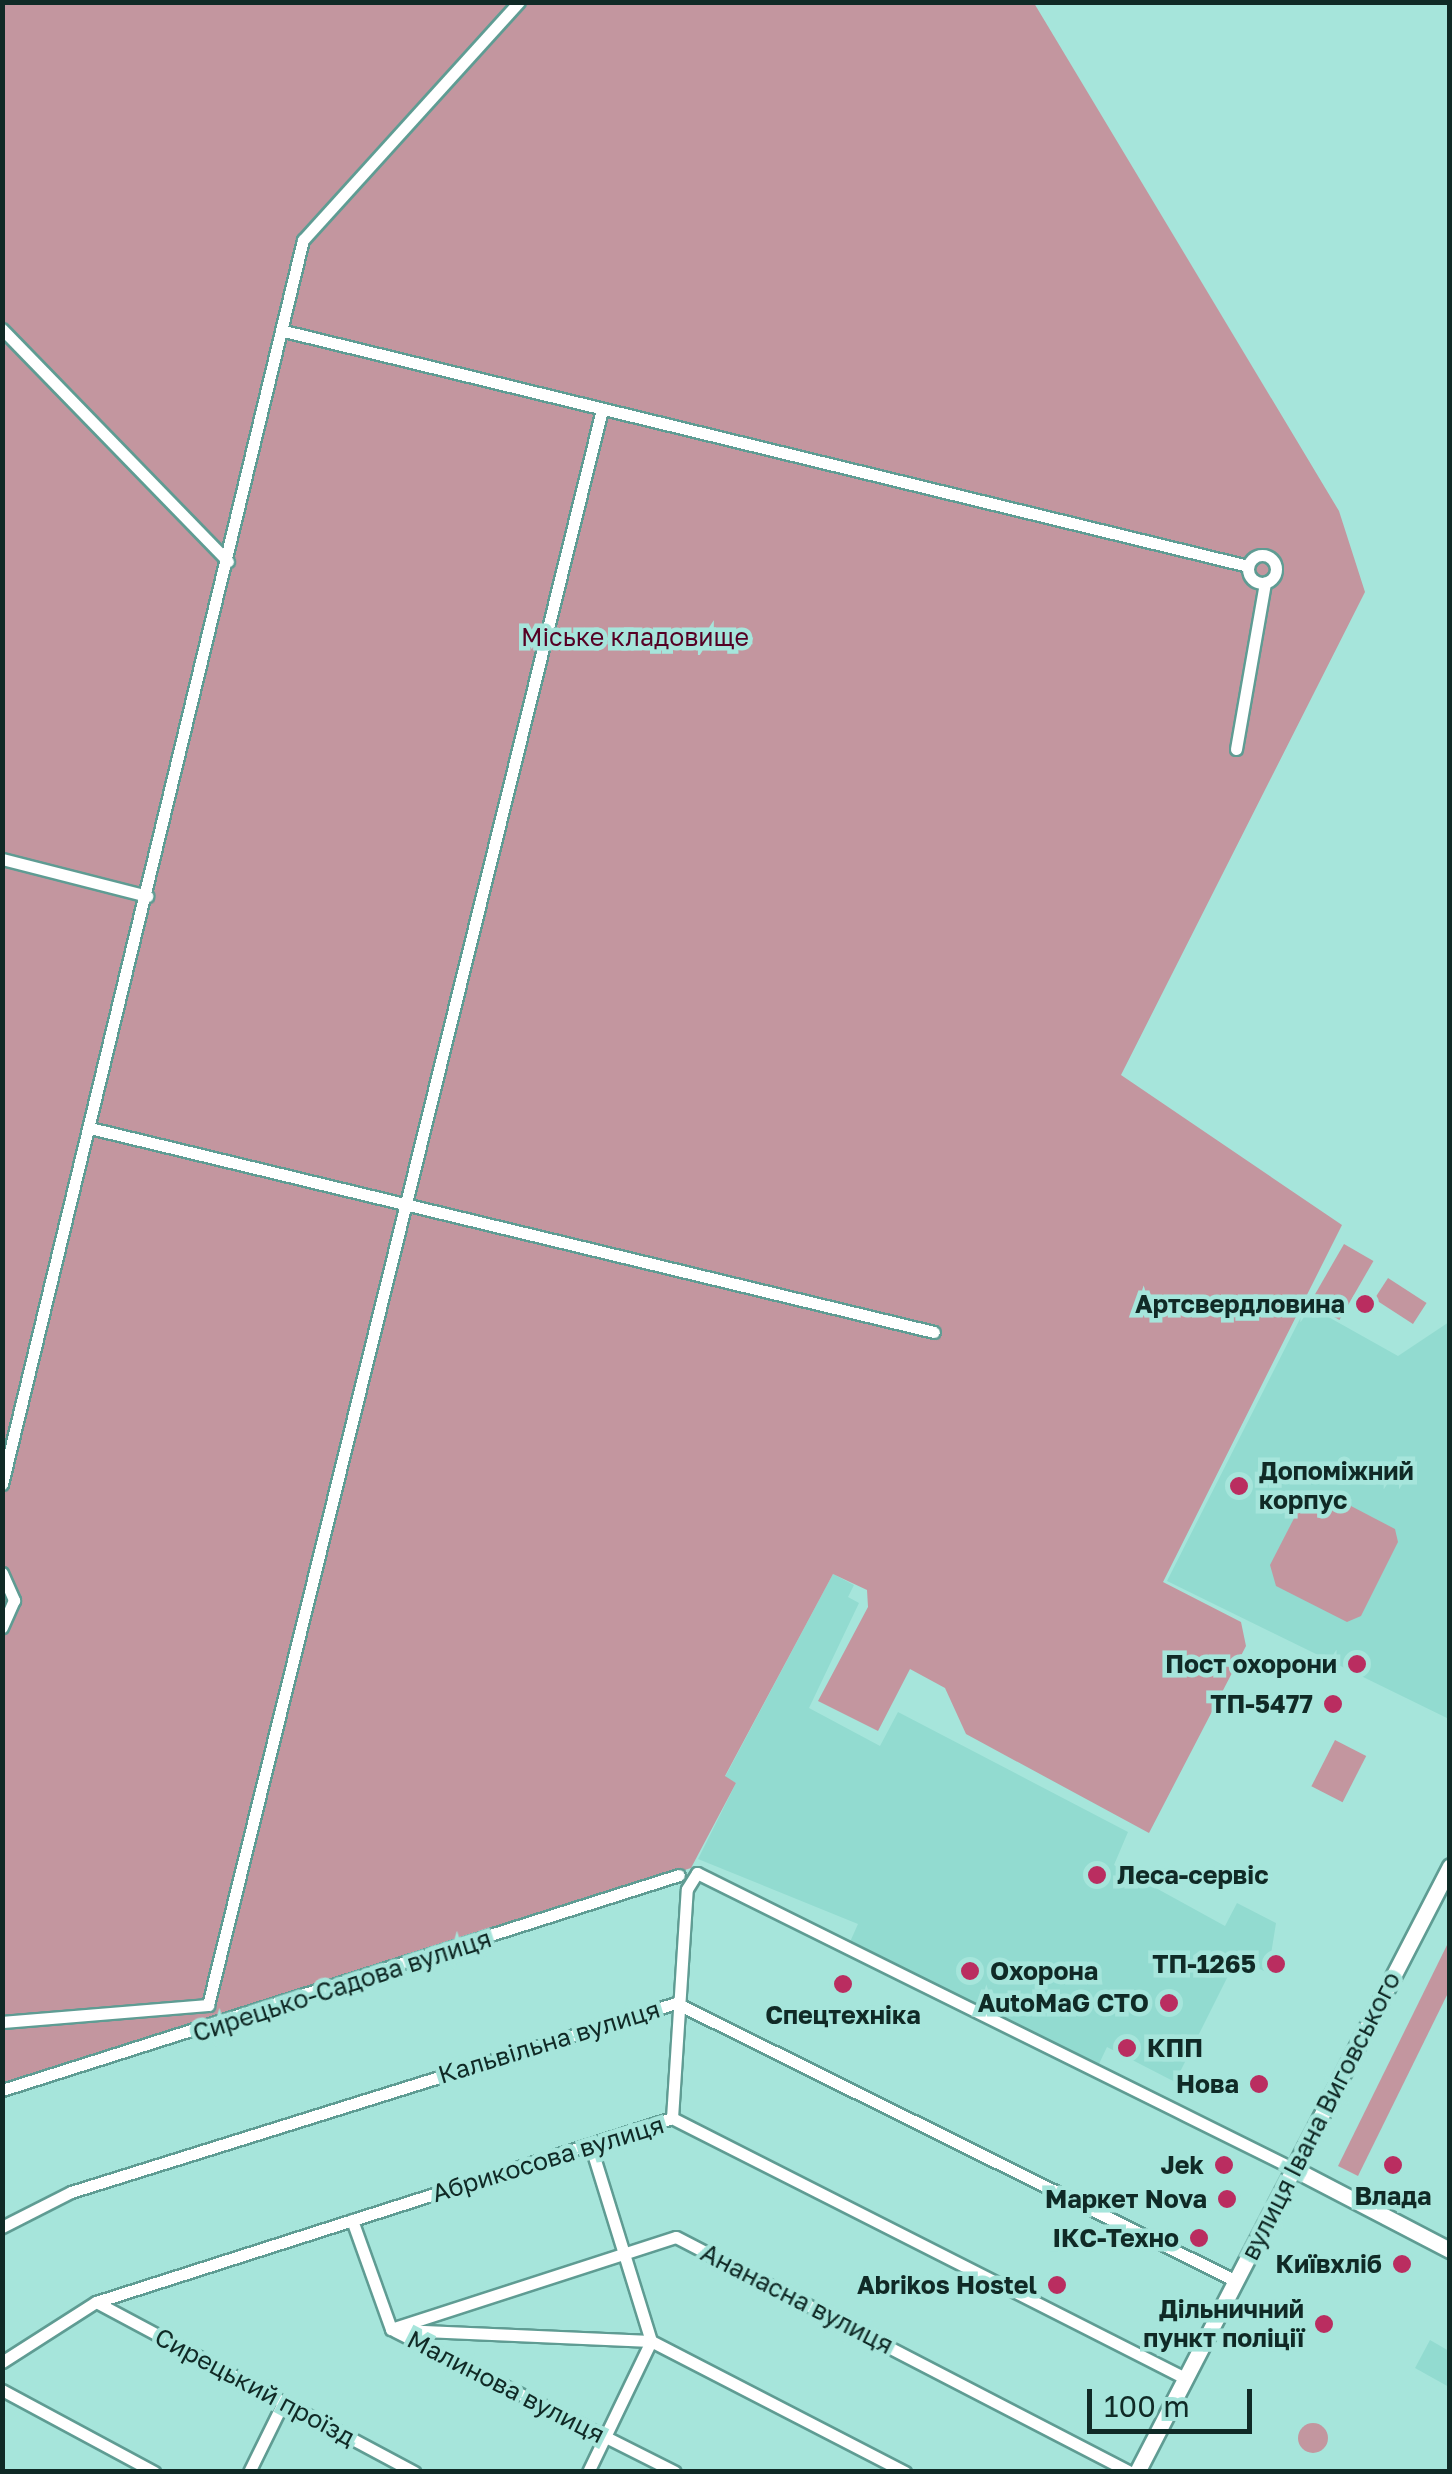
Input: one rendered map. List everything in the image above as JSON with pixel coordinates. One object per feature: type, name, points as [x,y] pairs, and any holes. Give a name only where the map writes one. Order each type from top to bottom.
[{"type":"main road","name":"вулиця Івана Виговського","points":[[1134,2472],[1296,2170],[1450,1866]]},
{"type":"main road","points":[[1296,2170],[1450,2250]]},
{"type":"street","points":[[2,1484],[284,332],[303,240],[519,2]]},
{"type":"street","points":[[2,329],[228,561]]},
{"type":"street","points":[[284,332],[1248,566],[1265,583]]},
{"type":"street","points":[[2,2022],[208,2005],[410,1204],[602,408]]},
{"type":"street","points":[[1236,749],[1265,583],[1274,561],[1257,555],[1248,566]]},
{"type":"street","points":[[2,858],[147,896]]},
{"type":"street","points":[[90,1128],[934,1332]]},
{"type":"street","points":[[2,1573],[14,1600],[2,1627]]},
{"type":"street","points":[[672,2118],[676,2004],[697,1874],[1296,2170]]},
{"type":"street","name":"Сирецько-Садова вулиця","points":[[2,2090],[679,1876]]},
{"type":"street","name":"Кальвільна вулиця","points":[[2,2227],[71,2192],[676,2004],[1236,2281]]},
{"type":"street","name":"Абрикосова вулиця","points":[[2,2362],[96,2302],[672,2118],[1185,2378]]},
{"type":"street","points":[[588,2472],[651,2340],[590,2144]]},
{"type":"street","points":[[352,2220],[392,2329],[651,2340],[905,2472]]},
{"type":"street","name":"Ананасна вулиця","points":[[392,2329],[625,2250],[676,2237],[1134,2472]]},
{"type":"street","name":"Сирецький проїзд","points":[[96,2302],[414,2472]]},
{"type":"street","name":"Малинова вулиця","points":[[392,2329],[675,2472]]},
{"type":"street","points":[[2,2390],[154,2472]]},
{"type":"street","points":[[249,2472],[283,2403]]},
{"type":"shaded area","points":[[1307,1305],[1398,1356],[1449,1322],[1449,1719],[1167,1581]]},
{"type":"shaded area","points":[[833,1574],[854,1585],[848,1597],[859,1603],[809,1708],[880,1746],[898,1712],[1128,1832],[1114,1865],[1225,1926],[1237,1903],[1276,1923],[1268,1973],[1237,1958],[1175,2082],[1107,2047],[1098,2066],[850,1942],[858,1924],[698,1859],[736,1783],[725,1777]]},
{"type":"shaded area","points":[[1430,2340],[1449,2351],[1449,2387],[1415,2368]]},
{"type":"green space","name":"Міське кладовище","points":[[3,3],[1034,3],[1339,511],[1365,592],[1121,1075],[1342,1225],[1163,1582],[1241,1622],[1246,1646],[1149,1833],[966,1734],[945,1688],[910,1669],[878,1731],[818,1701],[868,1607],[867,1590],[833,1574],[725,1776],[736,1783],[691,1868],[3,2084]]},
{"type":"green space","points":[[1344,1244],[1373,1261],[1339,1320],[1310,1303]]},
{"type":"green space","points":[[1388,1278],[1427,1303],[1413,1324],[1374,1299]]},
{"type":"green space","points":[[1328,1494],[1395,1529],[1398,1542],[1361,1616],[1347,1622],[1276,1586],[1270,1565],[1306,1495]]},
{"type":"green space","points":[[1335,1740],[1366,1756],[1343,1802],[1311,1786]]},
{"type":"green space","points":[[1449,1941],[1449,1991],[1358,2176],[1338,2166]]},
{"type":"green space","points":[[1313,2423],[1324,2427],[1328,2438],[1324,2449],[1313,2453],[1302,2449],[1298,2438],[1302,2427]]},
{"type":"place","name":"Артсвердловина","points":[[1365,1304]]},
{"type":"place","name":"Допоміжний корпус","points":[[1239,1486]]},
{"type":"place","name":"Пост охорони","points":[[1357,1664]]},
{"type":"place","name":"ТП-5477","points":[[1333,1704]]},
{"type":"place","name":"Леса-сервіс","points":[[1097,1875]]},
{"type":"place","name":"ТП-1265","points":[[1276,1964]]},
{"type":"place","name":"Охорона","points":[[970,1971]]},
{"type":"place","name":"Спецтехніка","points":[[843,1984]]},
{"type":"place","name":"AutoMaG СТО","points":[[1169,2003]]},
{"type":"place","name":"КПП","points":[[1127,2048]]},
{"type":"place","name":"Нова","points":[[1259,2084]]},
{"type":"place","name":"Jek","points":[[1224,2165]]},
{"type":"place","name":"Влада","points":[[1393,2165]]},
{"type":"place","name":"Маркет Nova","points":[[1227,2199]]},
{"type":"place","name":"ІКС-Техно","points":[[1199,2238]]},
{"type":"place","name":"Київхліб","points":[[1402,2264]]},
{"type":"place","name":"Abrikos Hostel","points":[[1057,2285]]},
{"type":"place","name":"Дільничний пункт поліції","points":[[1324,2324]]}]
